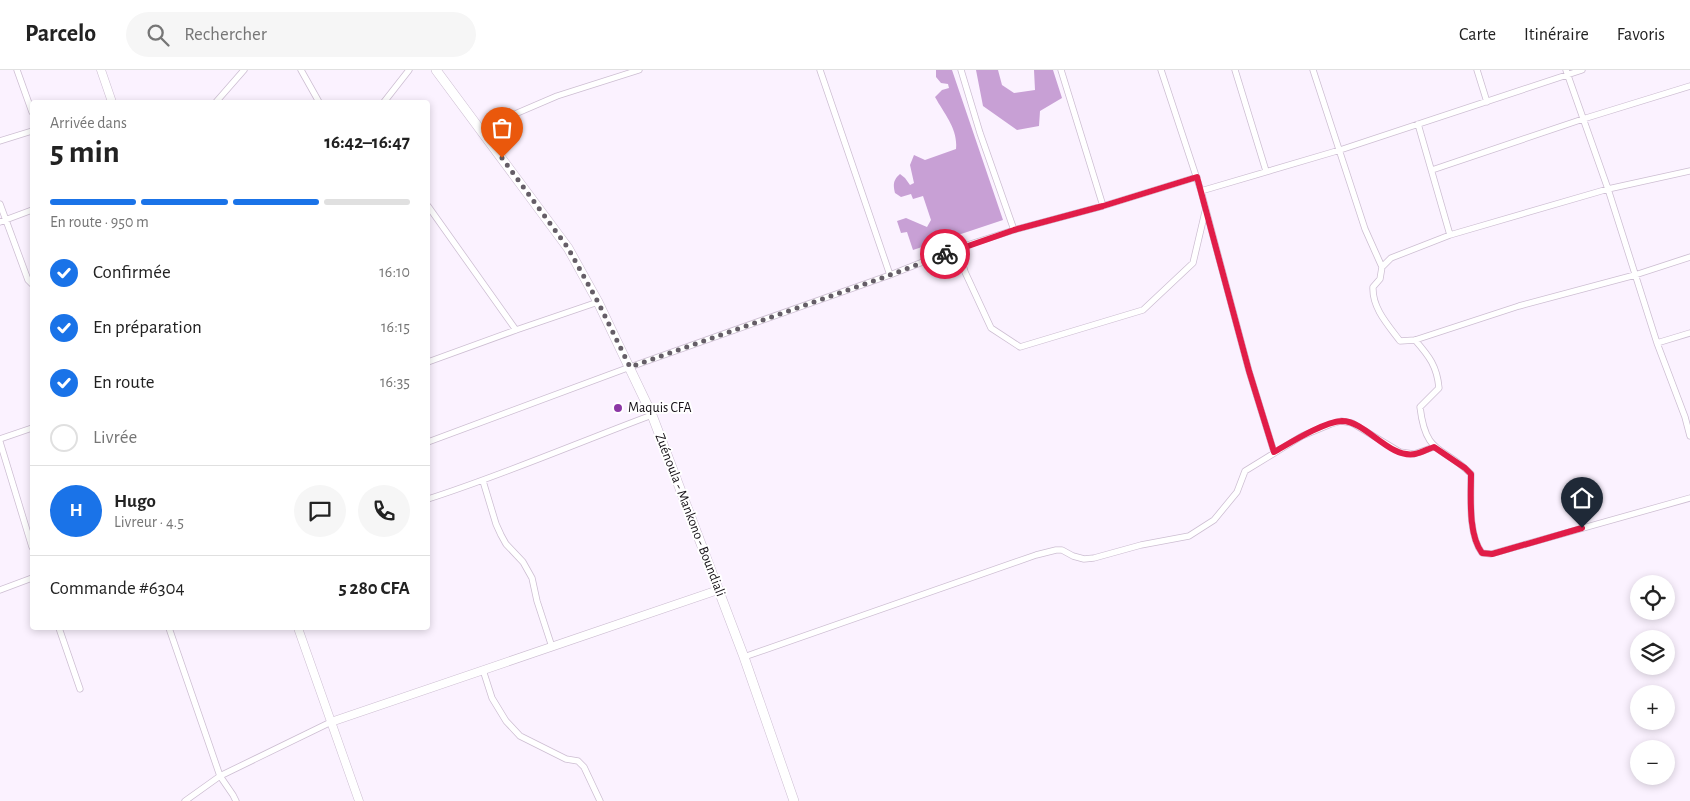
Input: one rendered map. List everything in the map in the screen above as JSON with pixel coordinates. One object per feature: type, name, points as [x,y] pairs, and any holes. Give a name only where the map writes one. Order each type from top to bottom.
[{"type":"main road","name":"Zuénoula - Mankono - Boundiali","points":[[436,70],[568,248],[598,302],[630,367],[652,415],[744,658],[794,801]]},
{"type":"street","points":[[18,70],[30,106]]},
{"type":"street","points":[[101,70],[111,100]]},
{"type":"street","points":[[218,100],[244,70]]},
{"type":"street","points":[[301,70],[318,100]]},
{"type":"street","points":[[386,100],[409,70]]},
{"type":"street","points":[[480,129],[556,96],[639,70]]},
{"type":"street","points":[[820,70],[890,275]]},
{"type":"street","points":[[961,70],[980,133],[1014,230]]},
{"type":"street","points":[[1061,70],[1103,206]]},
{"type":"street","points":[[1161,70],[1197,177],[1249,371],[1274,452]]},
{"type":"street","points":[[1234,70],[1266,172]]},
{"type":"street","points":[[1313,70],[1364,229],[1382,267],[1380,279],[1373,287],[1372,295],[1380,313],[1400,341],[1415,340],[1519,306],[1635,275],[1690,257]]},
{"type":"street","points":[[1477,70],[1487,102]]},
{"type":"street","points":[[1201,191],[1340,150],[1487,102],[1566,72],[1582,70]]},
{"type":"street","points":[[1566,72],[1608,189],[1657,343],[1688,416],[1690,436]]},
{"type":"street","points":[[1432,170],[1583,119],[1690,86]]},
{"type":"street","points":[[1418,124],[1450,235]]},
{"type":"street","points":[[0,141],[30,132]]},
{"type":"street","points":[[1382,267],[1391,258],[1450,235],[1608,189],[1690,171]]},
{"type":"street","points":[[430,441],[630,367],[890,275],[958,248],[1197,177]]},
{"type":"street","points":[[0,204],[3,221],[30,282]]},
{"type":"street","points":[[430,209],[516,330]]},
{"type":"street","points":[[958,248],[965,272],[991,328],[1020,347],[1143,310],[1193,262],[1205,209]]},
{"type":"street","points":[[3,221],[30,211]]},
{"type":"street","points":[[430,361],[598,302]]},
{"type":"street","points":[[1657,343],[1690,333]]},
{"type":"street","points":[[1415,340],[1430,358],[1438,375],[1439,388],[1420,407],[1426,436],[1434,447],[1471,474],[1471,509],[1476,545],[1482,553],[1492,554],[1690,498]]},
{"type":"street","points":[[430,498],[483,481],[652,415]]},
{"type":"street","points":[[744,658],[1036,555],[1062,550],[1084,559],[1094,558],[1141,545],[1188,536],[1214,520],[1237,492],[1245,471],[1302,436],[1331,424],[1341,421],[1352,423],[1400,452],[1414,454],[1434,447]]},
{"type":"street","points":[[30,429],[0,441],[30,540]]},
{"type":"street","points":[[483,481],[496,524],[506,544],[523,562],[532,578],[537,601],[552,647]]},
{"type":"street","points":[[0,590],[30,579]]},
{"type":"street","points":[[185,801],[220,776],[331,722],[718,590]]},
{"type":"street","points":[[60,630],[80,689]]},
{"type":"street","points":[[170,630],[220,776],[236,801]]},
{"type":"street","points":[[299,630],[359,801]]},
{"type":"street","points":[[483,670],[492,698],[506,721],[520,736],[566,759],[578,761],[584,767],[600,801]]},
{"type":"shaded area","points":[[936,70],[952,70],[1003,220],[913,250],[907,232],[901,233],[897,221],[906,218],[927,227],[931,220],[923,196],[913,199],[911,194],[901,197],[895,193],[895,181],[900,174],[910,185],[914,183],[910,165],[914,155],[925,160],[956,149],[953,129],[935,97],[942,90],[949,88],[948,84],[941,83],[936,77]]},
{"type":"shaded area","points":[[976,70],[998,70],[1002,85],[1014,93],[1035,90],[1034,70],[1053,70],[1062,98],[1040,111],[1039,126],[1017,130],[983,106]]},
{"type":"way so far","points":[[502,158],[568,248],[598,302],[630,367],[945,254]]},
{"type":"place","name":"Maquis CFA","points":[[618,408]]},
{"type":"route","points":[[945,254],[1014,230],[1103,206],[1197,177],[1249,371],[1274,452],[1302,436],[1341,421],[1352,423],[1400,452],[1414,454],[1434,447],[1471,474],[1471,509],[1476,545],[1482,553],[1492,554],[1582,528]]}]
